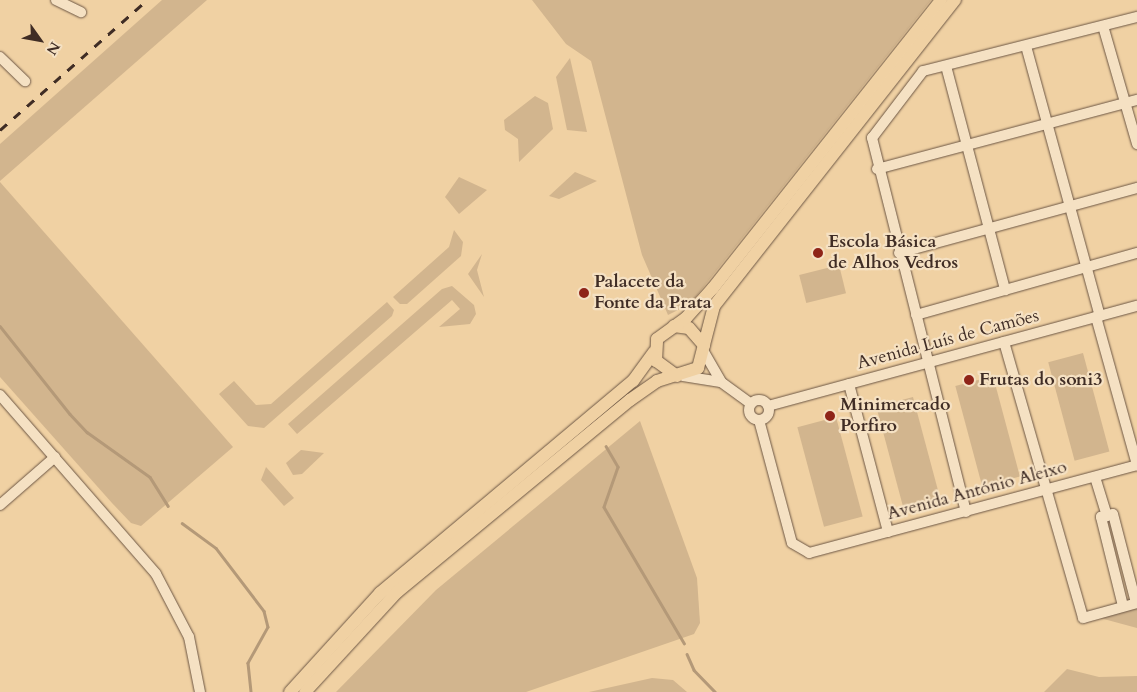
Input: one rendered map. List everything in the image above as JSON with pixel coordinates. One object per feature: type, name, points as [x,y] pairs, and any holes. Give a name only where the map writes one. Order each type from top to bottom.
[{"type":"main road","points":[[290,692],[380,593],[633,381],[654,352],[657,339],[674,326],[713,288],[940,0]]},
{"type":"main road","points":[[305,692],[398,592],[630,400],[657,381],[680,376],[698,368],[714,306],[955,0]]},
{"type":"main road","points":[[674,326],[689,328],[704,348]]},
{"type":"main road","points":[[654,352],[661,369],[680,376]]},
{"type":"street","points":[[56,0],[81,12]]},
{"type":"street","points":[[966,512],[870,142],[874,133],[923,71],[1137,17]]},
{"type":"street","points":[[1103,26],[1137,144]]},
{"type":"street","points":[[1026,46],[1045,124],[1086,268],[1137,465]]},
{"type":"street","points":[[0,58],[25,81]]},
{"type":"street","points":[[946,66],[964,145],[1004,290]]},
{"type":"street","points":[[877,169],[1137,100]]},
{"type":"street","points":[[899,253],[1137,188]]},
{"type":"street","points":[[916,315],[1137,253]]},
{"type":"street","name":"Avenida Luís de Camões","points":[[768,406],[1137,306]]},
{"type":"street","points":[[1004,342],[1083,618],[1136,603],[1114,514],[1101,517],[1123,606]]},
{"type":"street","points":[[704,348],[721,382],[751,404]]},
{"type":"street","points":[[680,376],[721,382]]},
{"type":"street","points":[[849,384],[888,532]]},
{"type":"street","points":[[0,394],[156,574],[188,637],[200,692]]},
{"type":"street","points":[[759,400],[768,406],[767,415],[759,420],[750,413],[751,404],[759,400]]},
{"type":"street","name":"Avenida António Aleixo","points":[[759,420],[792,543],[804,552],[826,549],[1137,465]]},
{"type":"street","points":[[0,505],[55,458]]},
{"type":"street","points":[[1095,476],[1107,516]]},
{"type":"shaded area","points":[[162,0],[207,0],[0,181],[0,144]]},
{"type":"shaded area","points":[[532,0],[931,0],[690,304],[668,315],[642,255],[591,61],[566,44]]},
{"type":"shaded area","points":[[570,58],[587,132],[567,130],[556,77]]},
{"type":"shaded area","points":[[535,96],[548,103],[553,129],[519,162],[518,139],[505,130],[504,120]]},
{"type":"shaded area","points":[[575,172],[597,181],[559,199],[549,196]]},
{"type":"shaded area","points":[[459,177],[487,190],[459,214],[445,197]]},
{"type":"shaded area","points":[[0,182],[233,447],[141,526],[131,523],[112,503],[0,377]]},
{"type":"shaded area","points":[[454,230],[463,242],[461,256],[407,304],[400,304],[393,297],[449,247]]},
{"type":"shaded area","points":[[482,254],[477,270],[484,297],[468,274]]},
{"type":"shaded area","points":[[839,265],[846,293],[806,303],[799,275]]},
{"type":"shaded area","points":[[452,286],[474,305],[476,314],[470,324],[439,327],[460,309],[452,300],[297,434],[288,424],[442,289]]},
{"type":"shaded area","points":[[387,302],[394,310],[392,316],[264,428],[248,426],[219,394],[234,381],[256,405],[271,404]]},
{"type":"shaded area","points":[[1083,353],[1109,452],[1075,461],[1048,362]]},
{"type":"shaded area","points":[[993,376],[1020,476],[982,487],[955,386]]},
{"type":"shaded area","points":[[913,397],[940,497],[903,507],[876,407]]},
{"type":"shaded area","points":[[836,417],[863,516],[824,527],[797,427]]},
{"type":"shaded area","points":[[640,421],[697,578],[700,623],[694,634],[526,692],[336,692],[436,590]]},
{"type":"shaded area","points":[[301,450],[324,453],[302,474],[293,475],[286,463]]},
{"type":"shaded area","points":[[266,467],[294,498],[284,506],[261,480]]},
{"type":"shaded area","points":[[1137,608],[1137,628],[1100,618]]},
{"type":"shaded area","points":[[1067,669],[1099,677],[1137,676],[1137,692],[1044,692]]},
{"type":"shaded area","points":[[652,678],[673,680],[687,692],[589,692]]},
{"type":"waterway","points":[[0,326],[70,414],[87,432],[150,477],[168,506]]},
{"type":"waterway","points":[[606,446],[618,467],[604,507],[684,643]]},
{"type":"waterway","points":[[182,523],[216,548],[264,611],[268,627],[248,663],[251,692]]},
{"type":"waterway","points":[[687,654],[694,670],[715,692]]},
{"type":"railway","points":[[0,130],[147,0]]},
{"type":"place","name":"Escola Básica de Alhos Vedros","points":[[818,253]]},
{"type":"place","name":"Palacete da Fonte da Prata","points":[[584,293]]},
{"type":"place","name":"Frutas do soni3","points":[[969,380]]},
{"type":"place","name":"Minimercado Porfiro","points":[[830,416]]}]
